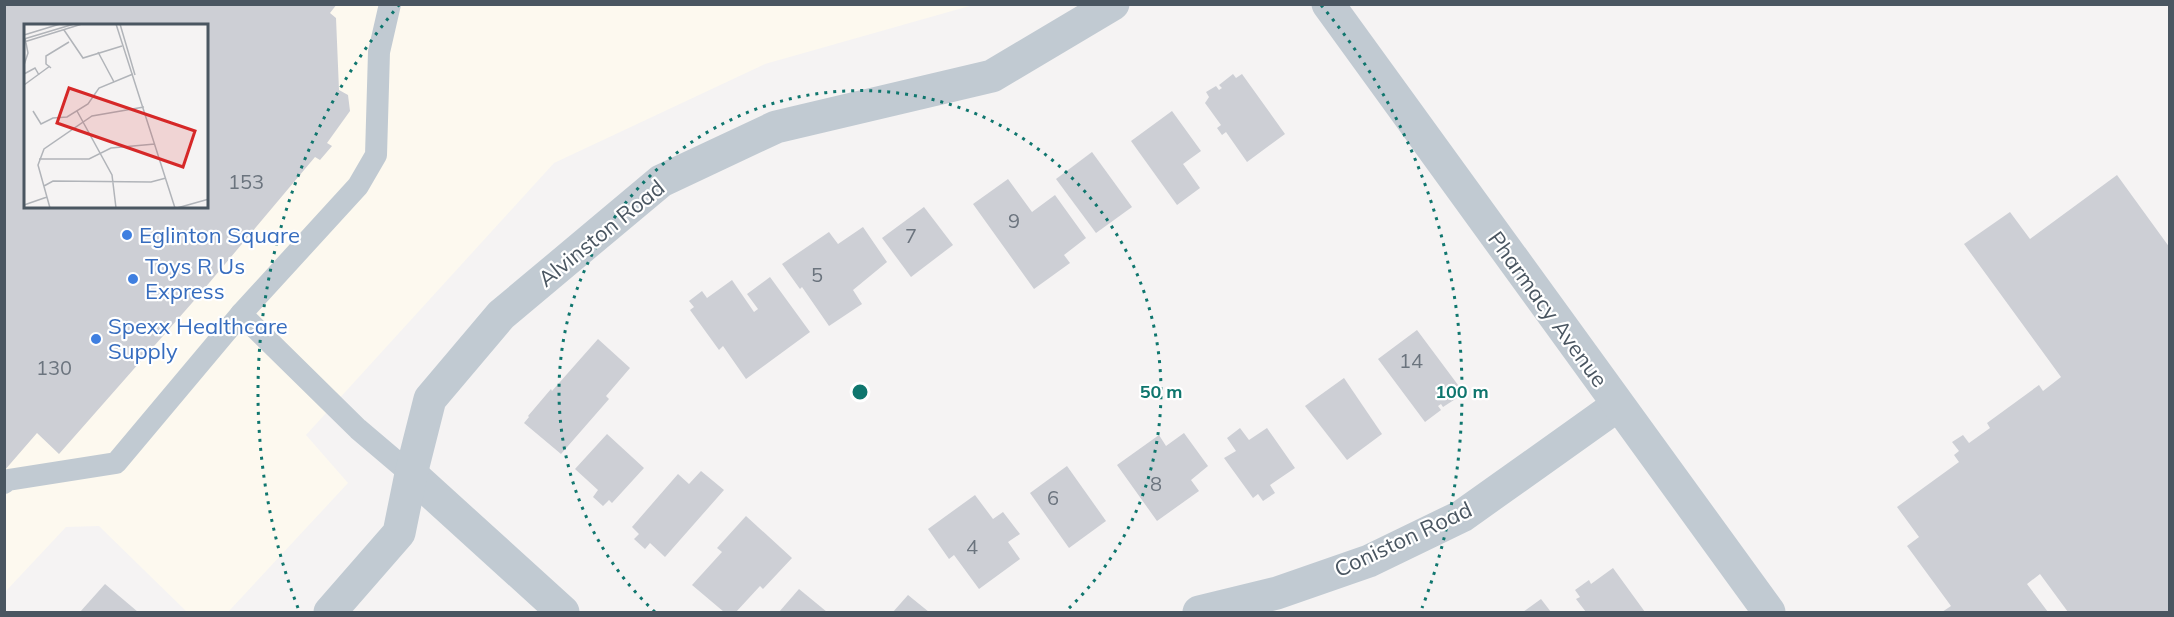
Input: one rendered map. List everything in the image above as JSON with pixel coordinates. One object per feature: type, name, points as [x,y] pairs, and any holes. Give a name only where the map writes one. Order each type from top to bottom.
[{"type":"street","name":"Alvinston Road","points":[[330,612],[399,533],[430,399],[501,315],[661,181],[776,127],[992,76],[1113,4]]},
{"type":"street","name":"Pharmacy Avenue","points":[[1328,4],[1769,612]]},
{"type":"street","name":"Coniston Road","points":[[1199,612],[1277,593],[1369,561],[1462,516],[1618,405]]},
{"type":"street","points":[[411,474],[563,612]]},
{"type":"lane","points":[[4,483],[8,480],[116,463],[241,314],[358,186],[376,155],[379,52],[390,4]]},
{"type":"lane","points":[[241,314],[358,429],[411,474]]},
{"type":"shaded area","points":[[5,5],[973,5],[765,64],[554,163],[306,435],[348,483],[228,612],[187,612],[99,526],[66,527],[5,592]]},
{"type":"building","name":"Eglinton Square","points":[[4,4],[337,4],[330,13],[336,18],[339,90],[348,95],[350,111],[327,143],[332,146],[320,160],[315,157],[199,295],[59,454],[37,433],[4,471]]},
{"type":"building","points":[[1233,74],[1236,78],[1242,74],[1285,134],[1247,162],[1226,132],[1222,135],[1217,128],[1221,125],[1205,103],[1209,97],[1206,92],[1216,86],[1219,90],[1222,88],[1219,85]]},
{"type":"building","points":[[1172,111],[1201,151],[1183,164],[1200,188],[1177,205],[1131,141]]},
{"type":"building","points":[[1092,152],[1132,207],[1096,233],[1056,179]]},
{"type":"building","points":[[2117,175],[2170,248],[2170,612],[2068,612],[2040,574],[2027,584],[2048,612],[1942,612],[1951,606],[1907,546],[1919,537],[1897,507],[1959,462],[1954,455],[1959,451],[1952,442],[1963,435],[1969,443],[1990,428],[1987,423],[2039,385],[2043,391],[2061,377],[1964,244],[2010,212],[2030,239]]},
{"type":"building","points":[[1008,179],[1032,212],[1055,195],[1086,238],[1064,255],[1070,263],[1034,289],[973,204]]},
{"type":"building","points":[[924,207],[953,245],[911,277],[882,238]]},
{"type":"building","points":[[863,227],[887,262],[853,290],[862,304],[829,326],[802,287],[800,289],[782,264],[829,232],[838,244]]},
{"type":"building","points":[[770,277],[810,332],[746,379],[723,346],[719,350],[690,310],[694,307],[689,301],[702,291],[707,298],[732,280],[754,312],[758,309],[747,294]]},
{"type":"building","points":[[1417,330],[1461,389],[1455,394],[1457,398],[1443,407],[1441,404],[1438,406],[1441,410],[1425,422],[1378,359]]},
{"type":"building","points":[[598,339],[630,368],[606,396],[609,399],[561,454],[524,423],[551,389],[552,391]]},
{"type":"building","points":[[1344,378],[1382,434],[1347,460],[1305,406]]},
{"type":"building","points":[[1240,428],[1249,440],[1267,428],[1295,468],[1270,485],[1275,493],[1263,501],[1258,494],[1253,498],[1224,458],[1236,451],[1227,438]]},
{"type":"building","points":[[1184,433],[1208,466],[1191,480],[1199,491],[1157,521],[1117,465],[1159,435],[1166,446]]},
{"type":"building","points":[[607,434],[644,468],[612,503],[609,500],[603,506],[593,497],[598,490],[575,469]]},
{"type":"building","points":[[1067,466],[1106,521],[1069,548],[1030,493]]},
{"type":"building","points":[[701,471],[724,490],[665,557],[650,543],[645,549],[634,539],[639,534],[632,527],[678,474],[689,484]]},
{"type":"building","points":[[975,495],[993,519],[1003,512],[1020,534],[1008,542],[1020,559],[979,589],[954,555],[949,559],[928,529]]},
{"type":"building","points":[[746,516],[792,558],[763,589],[760,586],[736,612],[724,612],[692,585],[722,552],[717,548]]},
{"type":"building","points":[[1613,568],[1645,612],[1586,612],[1576,599],[1580,597],[1575,590],[1589,580],[1591,584]]},
{"type":"building","points":[[105,584],[138,612],[80,612]]},
{"type":"building","points":[[799,589],[827,612],[779,612]]},
{"type":"building","points":[[908,595],[929,612],[893,612]]},
{"type":"building","points":[[1541,599],[1551,612],[1523,612]]},
{"type":"place","name":"Eglinton Square","points":[[127,235]]},
{"type":"place","name":"Toys R Us Express","points":[[133,279]]},
{"type":"place","name":"Spexx Healthcare Supply","points":[[96,339]]}]
